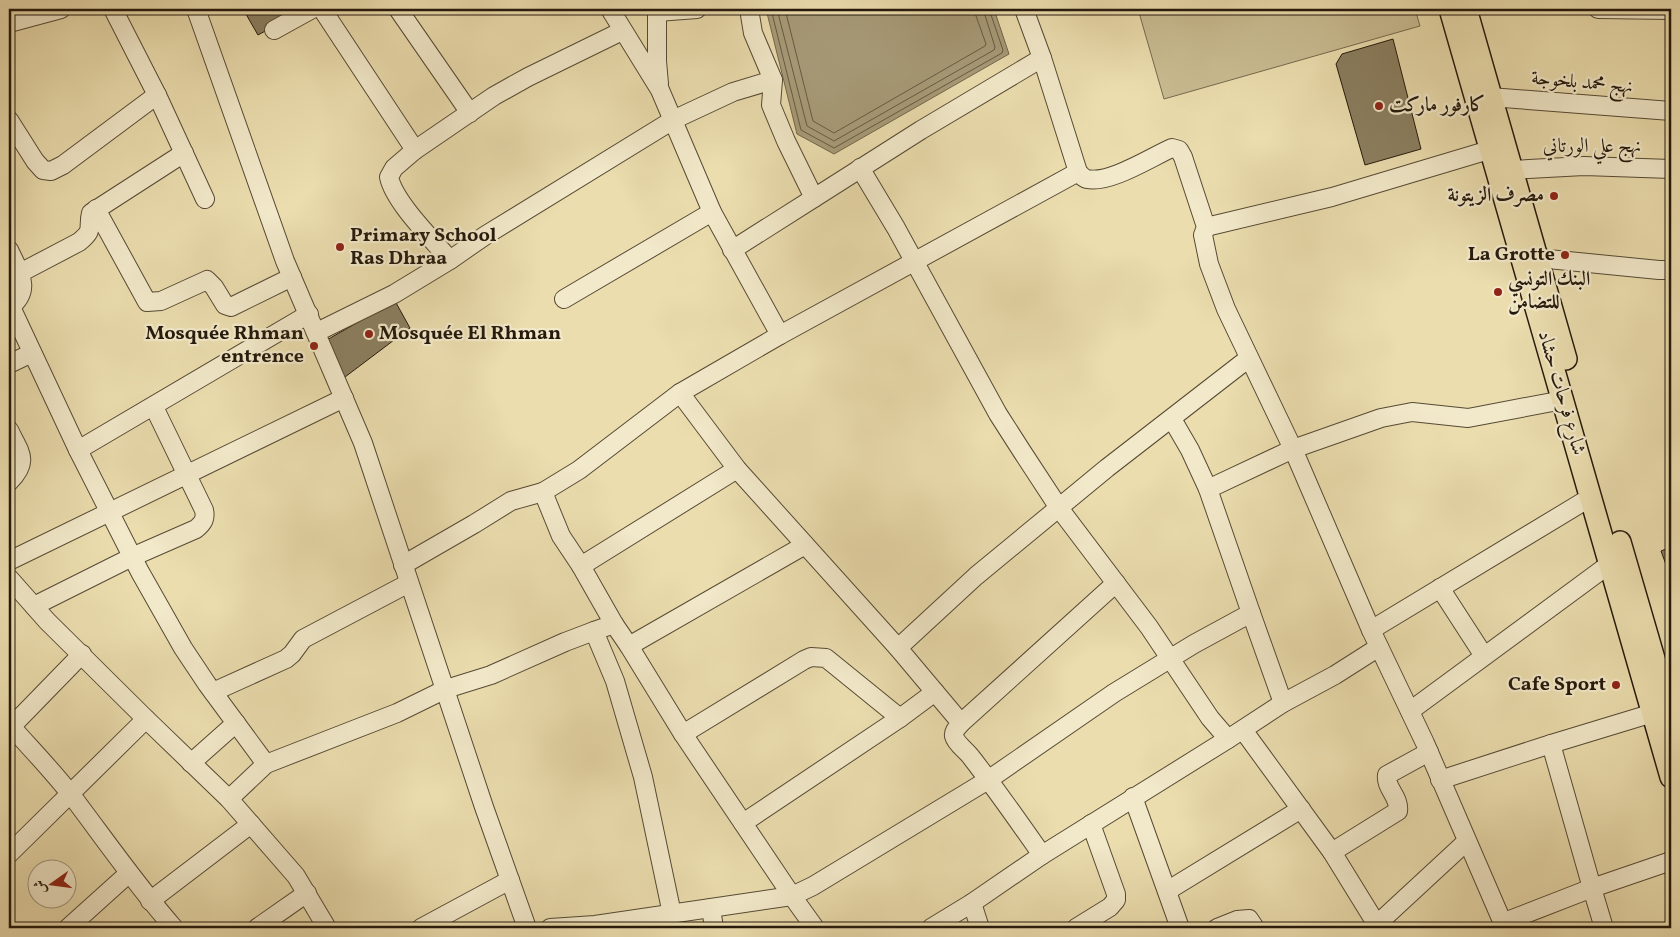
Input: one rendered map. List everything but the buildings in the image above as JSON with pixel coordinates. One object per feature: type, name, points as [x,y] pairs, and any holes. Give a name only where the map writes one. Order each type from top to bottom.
[{"type":"main road","name":"شارع فرحات حشاد","points":[[1458,10],[1490,97],[1538,258],[1662,715],[1671,777]]},
{"type":"main road","name":"شارع فرحات حشاد","points":[[1458,10],[1489,150],[1611,563],[1662,715]]},
{"type":"street","points":[[9,23],[59,9]]},
{"type":"street","points":[[113,9],[157,95],[205,199]]},
{"type":"street","points":[[196,9],[285,261],[363,443],[527,928]]},
{"type":"street","points":[[274,30],[312,9]]},
{"type":"street","points":[[322,9],[415,150]]},
{"type":"street","points":[[398,9],[470,113]]},
{"type":"street","points":[[610,9],[660,90],[712,212],[780,335]]},
{"type":"street","points":[[660,90],[657,61],[657,11],[697,9]]},
{"type":"street","points":[[749,9],[753,33],[773,80],[771,104],[786,141],[814,198]]},
{"type":"street","points":[[1024,9],[1042,58],[1078,172],[1085,178],[1095,180],[1108,177],[1172,148],[1179,150],[1183,157],[1206,227],[1203,235],[1209,264],[1226,309],[1292,449],[1371,630],[1429,752],[1504,925],[1592,888],[1671,861]]},
{"type":"street","points":[[1598,9],[1671,10]]},
{"type":"street","points":[[450,260],[398,199],[390,184],[389,177],[394,168],[415,150],[494,96],[528,76],[622,31]]},
{"type":"street","points":[[732,250],[860,168],[1042,58]]},
{"type":"street","points":[[317,332],[394,294],[450,260],[486,234],[673,120],[733,92],[773,80]]},
{"type":"street","points":[[9,120],[43,170],[51,171],[63,165],[157,95]]},
{"type":"street","name":"نهج محمد بلخوجة","points":[[1490,97],[1671,111]]},
{"type":"street","points":[[1206,227],[1332,197],[1489,150],[1499,156],[1512,170]]},
{"type":"street","points":[[20,273],[79,242],[87,235],[90,229],[91,213],[184,152]]},
{"type":"street","name":"نهج علي الورتاني","points":[[1512,170],[1584,166],[1671,169]]},
{"type":"street","points":[[860,168],[896,228],[998,414],[1059,508],[1149,627],[1210,718],[1235,735],[1300,809],[1332,852],[1375,927],[1467,841]]},
{"type":"street","points":[[403,565],[510,501],[544,492],[579,470],[680,393],[780,335],[1078,172]]},
{"type":"street","points":[[96,209],[147,302],[161,301],[207,280],[214,287],[225,306],[231,307],[292,277]]},
{"type":"street","points":[[564,299],[712,212]]},
{"type":"street","points":[[9,250],[24,283],[21,294],[10,308],[78,450],[132,557],[183,648],[266,764]]},
{"type":"street","points":[[1538,258],[1671,270]]},
{"type":"street","points":[[78,450],[154,407],[309,314]]},
{"type":"street","points":[[9,364],[32,353]]},
{"type":"street","points":[[898,648],[952,597],[1059,508],[1249,358]]},
{"type":"street","points":[[680,393],[737,469],[898,648],[961,723]]},
{"type":"street","points":[[9,561],[186,473],[344,398]]},
{"type":"street","points":[[1208,489],[1292,449],[1381,418],[1412,412],[1468,418],[1563,400]]},
{"type":"street","points":[[34,606],[132,557],[196,529],[201,524],[205,517],[204,510],[154,407]]},
{"type":"street","points":[[1172,419],[1190,450],[1208,489],[1283,703]]},
{"type":"street","points":[[9,430],[22,458],[22,466],[9,482]]},
{"type":"street","points":[[581,566],[737,469]]},
{"type":"street","points":[[544,492],[561,536],[581,566],[614,624],[684,734],[815,928]]},
{"type":"street","points":[[1371,630],[1591,496]]},
{"type":"street","points":[[629,646],[806,545]]},
{"type":"street","points":[[1410,711],[1611,563]]},
{"type":"street","points":[[9,578],[34,606],[146,719],[229,798],[296,876],[327,928]]},
{"type":"street","points":[[213,692],[286,659],[303,639],[409,583]]},
{"type":"street","points":[[1042,855],[965,749],[956,740],[954,731],[1116,583]]},
{"type":"street","points":[[1440,588],[1484,656]]},
{"type":"street","points":[[550,928],[595,925],[792,896],[812,886],[988,780],[1170,658],[1251,613]]},
{"type":"street","points":[[229,798],[266,764],[397,713],[446,689],[491,675],[565,642],[614,624]]},
{"type":"street","points":[[594,631],[615,681],[643,777],[672,914]]},
{"type":"street","points":[[931,928],[1133,797],[1235,735],[1283,703],[1334,675],[1379,647]]},
{"type":"street","points":[[82,654],[10,727],[71,794],[128,874],[174,928]]},
{"type":"street","points":[[684,734],[811,657],[826,658],[900,718]]},
{"type":"street","points":[[743,823],[900,718],[935,692]]},
{"type":"street","points":[[1440,780],[1551,744],[1662,715]]},
{"type":"street","points":[[9,854],[146,719]]},
{"type":"street","points":[[191,763],[236,723]]},
{"type":"street","points":[[1551,744],[1604,928]]},
{"type":"street","points":[[1332,852],[1398,811],[1397,801],[1386,781],[1387,775],[1429,752]]},
{"type":"street","points":[[1133,797],[1180,928]]},
{"type":"street","points":[[1167,891],[1300,809]]},
{"type":"street","points":[[150,900],[251,824]]},
{"type":"street","points":[[1076,928],[1116,900],[1116,894],[1091,824]]},
{"type":"street","points":[[68,928],[128,874]]},
{"type":"street","points":[[421,928],[510,880]]},
{"type":"street","points":[[257,928],[307,893]]},
{"type":"street","points":[[972,903],[980,928]]},
{"type":"street","points":[[711,908],[715,928]]},
{"type":"street","points":[[1217,928],[1243,918],[1249,919],[1255,928]]},
{"type":"shaded area","points":[[1138,9],[1415,9],[1420,26],[1164,99]]},
{"type":"water","points":[[766,9],[994,9],[1009,54],[834,154],[797,134]]},
{"type":"place","name":"كارفور ماركت","points":[[1379,106]]},
{"type":"place","name":"مصرف الزيتونة","points":[[1554,196]]},
{"type":"place","name":"Primary School Ras Dhraa","points":[[340,247]]},
{"type":"place","name":"La Grotte","points":[[1565,255]]},
{"type":"place","name":"البنك التونسي للتضامن","points":[[1498,292]]},
{"type":"place","name":"Mosquée El Rhman","points":[[369,334]]},
{"type":"place","name":"Mosquée Rhman entrence","points":[[314,346]]},
{"type":"place","name":"Cafe Sport","points":[[1616,685]]}]
